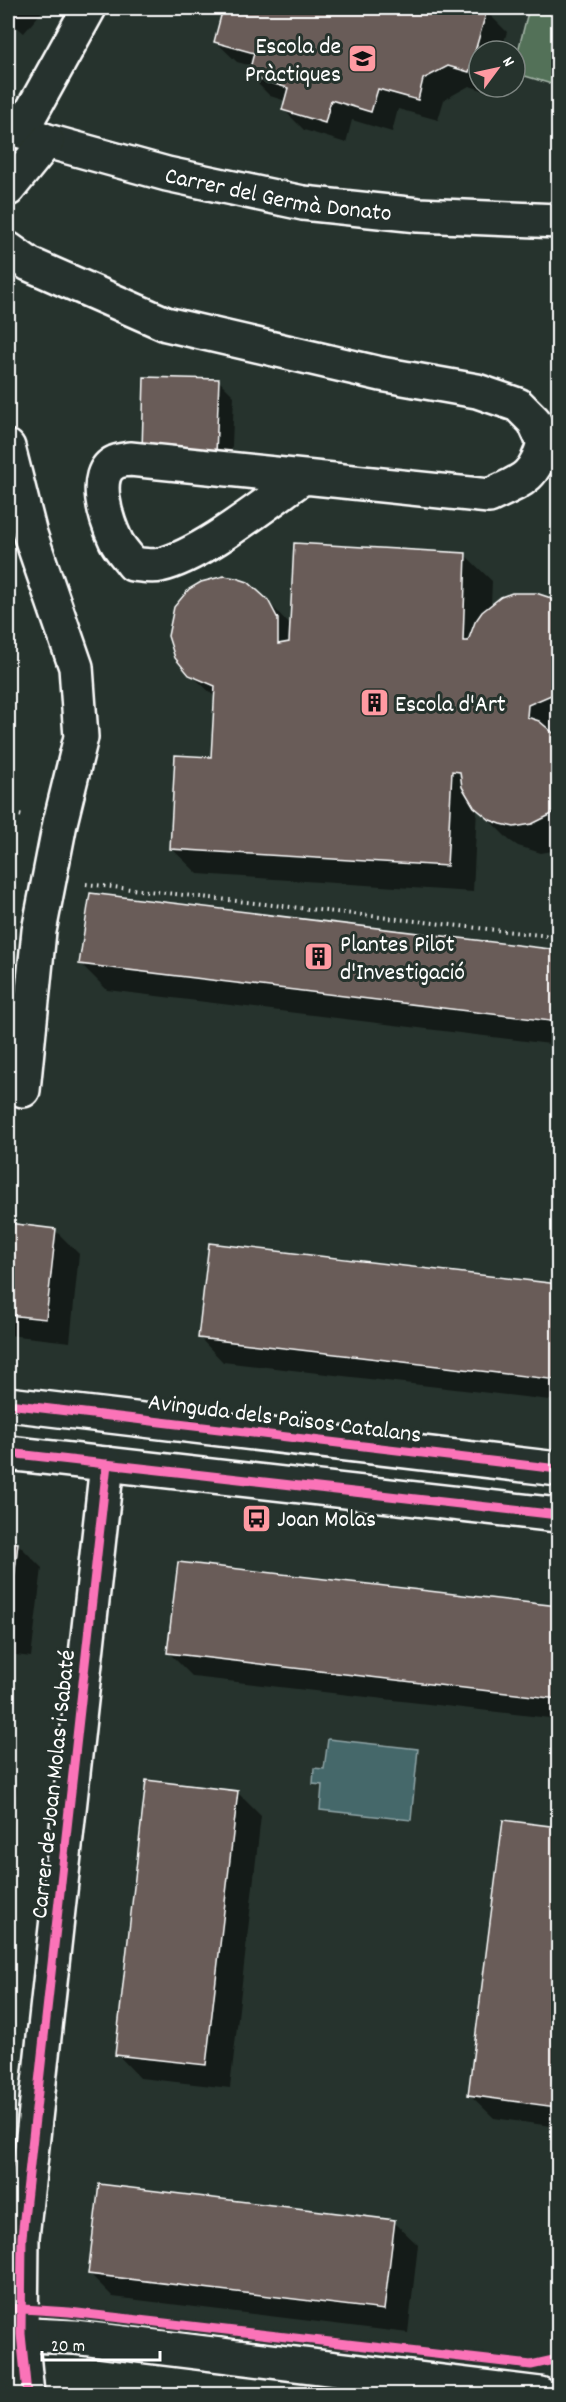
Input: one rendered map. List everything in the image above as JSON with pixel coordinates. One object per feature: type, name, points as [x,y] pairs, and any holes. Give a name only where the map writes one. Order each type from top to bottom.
[{"type":"street","points":[[8,189],[25,132],[89,8]]},
{"type":"street","name":"Carrer del Germà Donato","points":[[25,132],[167,174],[303,203],[418,214],[558,221]]},
{"type":"street","points":[[8,249],[29,264],[166,324],[381,374],[477,391],[518,405],[534,421],[544,443],[538,464],[520,481],[489,496],[130,459],[114,462],[106,471],[102,482],[105,514],[116,542],[133,564],[157,566],[176,561],[205,544],[302,478]]},
{"type":"street","points":[[8,447],[30,534],[76,667],[81,737],[39,931],[23,1090]]},
{"type":"street","name":"Avinguda dels Països Catalans","points":[[8,1404],[558,1469]]},
{"type":"street","points":[[8,1453],[558,1515]]},
{"type":"street","name":"Carrer de Joan Molas i Sabaté","points":[[27,2394],[14,2334],[22,2237],[107,1464]]},
{"type":"street","points":[[14,2334],[74,2337],[540,2394]]},
{"type":"street","points":[[351,2394],[378,2373]]},
{"type":"path","points":[[49,880],[558,937]]},
{"type":"green space","points":[[529,8],[558,8],[558,86],[527,77],[527,39],[521,39]]},
{"type":"water","points":[[328,1739],[418,1749],[411,1820],[320,1810],[322,1785],[313,1784],[314,1768],[324,1769]]},
{"type":"building","name":"Escola de Pràctiques","points":[[223,8],[479,8],[487,10],[479,39],[467,39],[467,71],[448,66],[423,79],[418,100],[378,89],[371,112],[331,100],[325,123],[282,110],[288,88],[248,76],[254,53],[214,42]]},
{"type":"building","points":[[144,377],[219,379],[216,454],[142,451]]},
{"type":"building","name":"Escola d'Art","points":[[294,543],[466,553],[463,641],[468,641],[475,622],[482,612],[501,597],[512,593],[536,593],[548,597],[558,605],[558,692],[528,705],[527,717],[539,721],[558,737],[558,808],[532,824],[514,827],[501,824],[490,820],[474,807],[462,787],[460,772],[452,771],[447,866],[170,849],[175,755],[211,757],[215,686],[189,675],[175,658],[168,636],[174,607],[189,589],[201,582],[224,576],[236,578],[248,582],[268,600],[278,619],[278,644],[289,642]]},
{"type":"building","name":"Plantes Pilot d'Investigació","points":[[90,893],[558,950],[558,1022],[79,964]]},
{"type":"building","points":[[8,1223],[56,1229],[46,1319],[8,1315]]},
{"type":"building","points":[[209,1243],[558,1284],[558,1380],[198,1338]]},
{"type":"building","points":[[8,1542],[18,1543],[8,1634]]},
{"type":"building","points":[[178,1562],[558,1606],[558,1699],[167,1653]]},
{"type":"building","points":[[146,1780],[238,1791],[206,2065],[115,2055]]},
{"type":"building","points":[[503,1820],[558,1827],[558,2088],[556,2107],[468,2095]]},
{"type":"building","points":[[99,2184],[395,2220],[384,2310],[88,2274]]},
{"type":"cycle path","points":[[8,1404],[558,1469]]},
{"type":"cycle path","points":[[8,1453],[558,1515]]},
{"type":"cycle path","points":[[27,2394],[21,2334],[22,2237],[107,1464]]},
{"type":"cycle path","points":[[8,2308],[69,2312],[531,2365],[558,2359]]},
{"type":"place","name":"Escola de Pràctiques","points":[[362,59]]},
{"type":"place","name":"Escola d'Art","points":[[374,703]]},
{"type":"place","name":"Plantes Pilot d'Investigació","points":[[319,957]]},
{"type":"place","name":"Joan Molas","points":[[256,1518]]}]
